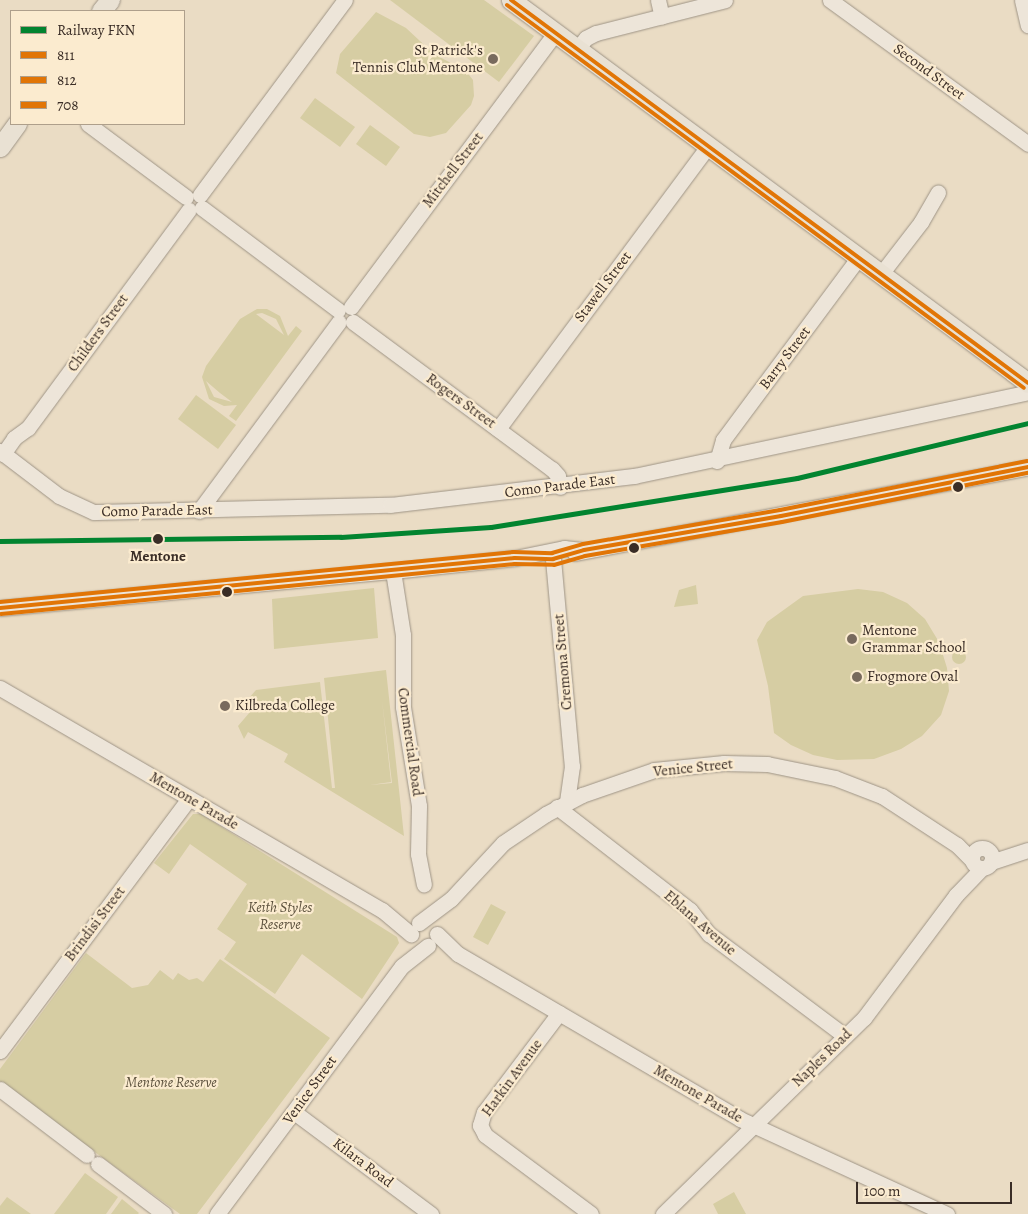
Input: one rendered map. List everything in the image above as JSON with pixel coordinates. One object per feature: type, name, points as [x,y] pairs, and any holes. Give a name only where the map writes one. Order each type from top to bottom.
[{"type":"main road","points":[[102,10],[110,0]]},
{"type":"main road","points":[[511,0],[1028,383]]},
{"type":"main road","points":[[0,147],[16,125]]},
{"type":"street","name":"Childers Street","points":[[2,453],[14,438],[28,428],[345,0]]},
{"type":"street","points":[[658,0],[662,17]]},
{"type":"street","points":[[577,49],[591,35],[725,0]]},
{"type":"street","name":"Second Street","points":[[830,0],[1028,144]]},
{"type":"street","points":[[1022,0],[1028,26]]},
{"type":"street","name":"Mitchell Street","points":[[200,511],[555,33]]},
{"type":"street","name":"Rogers Street","points":[[89,125],[552,469],[560,487]]},
{"type":"street","name":"Stawell Street","points":[[498,429],[708,146]]},
{"type":"street","points":[[880,274],[921,222],[939,188]]},
{"type":"street","name":"Barry Street","points":[[717,461],[723,440],[859,258]]},
{"type":"street","name":"Como Parade East","points":[[2,453],[60,496],[85,509],[200,511],[390,505],[560,487],[717,461],[1028,392]]},
{"type":"street","points":[[515,558],[553,559],[584,550],[800,512],[1028,467]]},
{"type":"street","points":[[0,608],[393,571],[515,558],[564,548],[584,550]]},
{"type":"street","name":"Cremona Street","points":[[553,559],[572,766],[562,805]]},
{"type":"street","name":"Commercial Road","points":[[393,571],[403,635],[403,707],[418,797],[418,854],[424,884]]},
{"type":"street","name":"Mentone Parade","points":[[0,688],[414,929]]},
{"type":"street","name":"Venice Street","points":[[402,966],[414,929],[451,898],[503,843],[562,805],[654,770],[724,763],[794,767],[882,796],[980,859]]},
{"type":"street","points":[[572,766],[584,782],[598,790]]},
{"type":"street","name":"Brindisi Street","points":[[0,1051],[189,798]]},
{"type":"street","name":"Eblana Avenue","points":[[562,805],[690,910],[708,934],[845,1036]]},
{"type":"street","name":"Naples Road","points":[[663,1214],[752,1125],[864,1018],[963,886],[980,859],[1022,851]]},
{"type":"street","name":"Venice Street","points":[[217,1214],[402,966],[432,940],[451,898]]},
{"type":"street","points":[[429,925],[432,940],[417,943],[414,929],[429,925]]},
{"type":"street","name":"Mentone Parade","points":[[432,940],[752,1125],[947,1214]]},
{"type":"street","name":"Harkin Avenue","points":[[559,1013],[484,1112],[480,1125],[486,1134],[591,1214]]},
{"type":"street","points":[[0,1089],[164,1214]]},
{"type":"street","name":"Kilara Road","points":[[294,1112],[431,1214]]},
{"type":"green space","name":"St Patrick's Tennis Club Mentone","points":[[390,0],[484,0],[534,36],[499,82]]},
{"type":"green space","points":[[376,12],[406,28],[434,54],[466,71],[473,80],[474,96],[471,105],[446,133],[430,137],[414,134],[336,73],[340,54]]},
{"type":"green space","points":[[315,98],[355,127],[340,147],[300,118]]},
{"type":"green space","points":[[370,125],[400,147],[386,166],[356,144]]},
{"type":"green space","points":[[257,309],[267,309],[280,316],[288,336],[296,326],[302,331],[236,421],[229,416],[237,405],[224,406],[209,399],[202,377],[206,366],[240,319]],"holes":[[[262,313],[276,319],[284,335],[256,314]],[[206,381],[220,393],[232,402],[214,397]]]},
{"type":"green space","points":[[196,395],[236,425],[218,449],[178,419]]},
{"type":"green space","points":[[696,585],[698,604],[674,607],[679,590]]},
{"type":"green space","points":[[374,588],[378,638],[274,649],[272,599]]},
{"type":"green space","name":"Frogmore Oval","points":[[858,589],[883,592],[907,603],[925,619],[939,642],[947,668],[949,691],[941,715],[922,736],[901,749],[874,759],[837,760],[813,755],[791,745],[774,733],[768,686],[757,640],[767,622],[803,596]]},
{"type":"green space","points":[[959,650],[964,652],[966,657],[964,662],[959,664],[954,662],[952,657],[954,652]]},
{"type":"green space","points":[[386,670],[404,836],[284,762],[288,754],[248,732],[244,739],[238,726],[250,712],[252,705],[249,698],[256,690],[320,682],[332,788],[335,788],[324,678]],"holes":[[[382,700],[392,783],[370,785],[391,782]]]},
{"type":"green space","name":"Keith Styles Reserve","points":[[193,814],[201,814],[397,937],[399,943],[362,999],[302,954],[275,994],[224,959],[236,942],[217,929],[247,884],[190,844],[169,874],[154,863]]},
{"type":"green space","points":[[491,904],[506,912],[488,945],[473,937]]},
{"type":"green space","name":"Mentone Reserve","points":[[86,953],[132,988],[148,985],[160,970],[173,980],[178,973],[189,980],[197,978],[203,982],[220,959],[330,1038],[197,1214],[180,1214],[0,1083],[0,1069]]},
{"type":"green space","points":[[85,1173],[118,1197],[106,1214],[54,1214]]},
{"type":"green space","points":[[734,1192],[746,1214],[718,1214],[713,1204]]},
{"type":"green space","points":[[7,1197],[31,1214],[0,1214],[0,1206]]},
{"type":"green space","points":[[122,1199],[139,1213],[111,1214]]},
{"type":"rail line","name":"FKN","points":[[0,541],[341,537],[491,527],[797,478],[1028,423]]},
{"type":"transit line","name":"811","points":[[511,0],[1028,383]]},
{"type":"transit line","name":"812","points":[[507,5],[1024,388]]},
{"type":"transit line","name":"708","points":[[0,602],[514,552],[552,553],[583,544],[780,510],[1027,461]]},
{"type":"transit line","name":"811","points":[[0,608],[515,558],[553,559],[584,550],[781,516],[1028,467]]},
{"type":"transit line","name":"812","points":[[1,614],[515,564],[554,565],[585,556],[782,522],[1028,473]]},
{"type":"place","name":"St Patrick's Tennis Club Mentone","points":[[493,59]]},
{"type":"place","name":"Mentone","points":[[158,539]]},
{"type":"place","name":"Mentone Grammar School","points":[[852,639]]},
{"type":"place","name":"Frogmore Oval","points":[[857,677]]},
{"type":"place","name":"Kilbreda College","points":[[225,706]]}]
